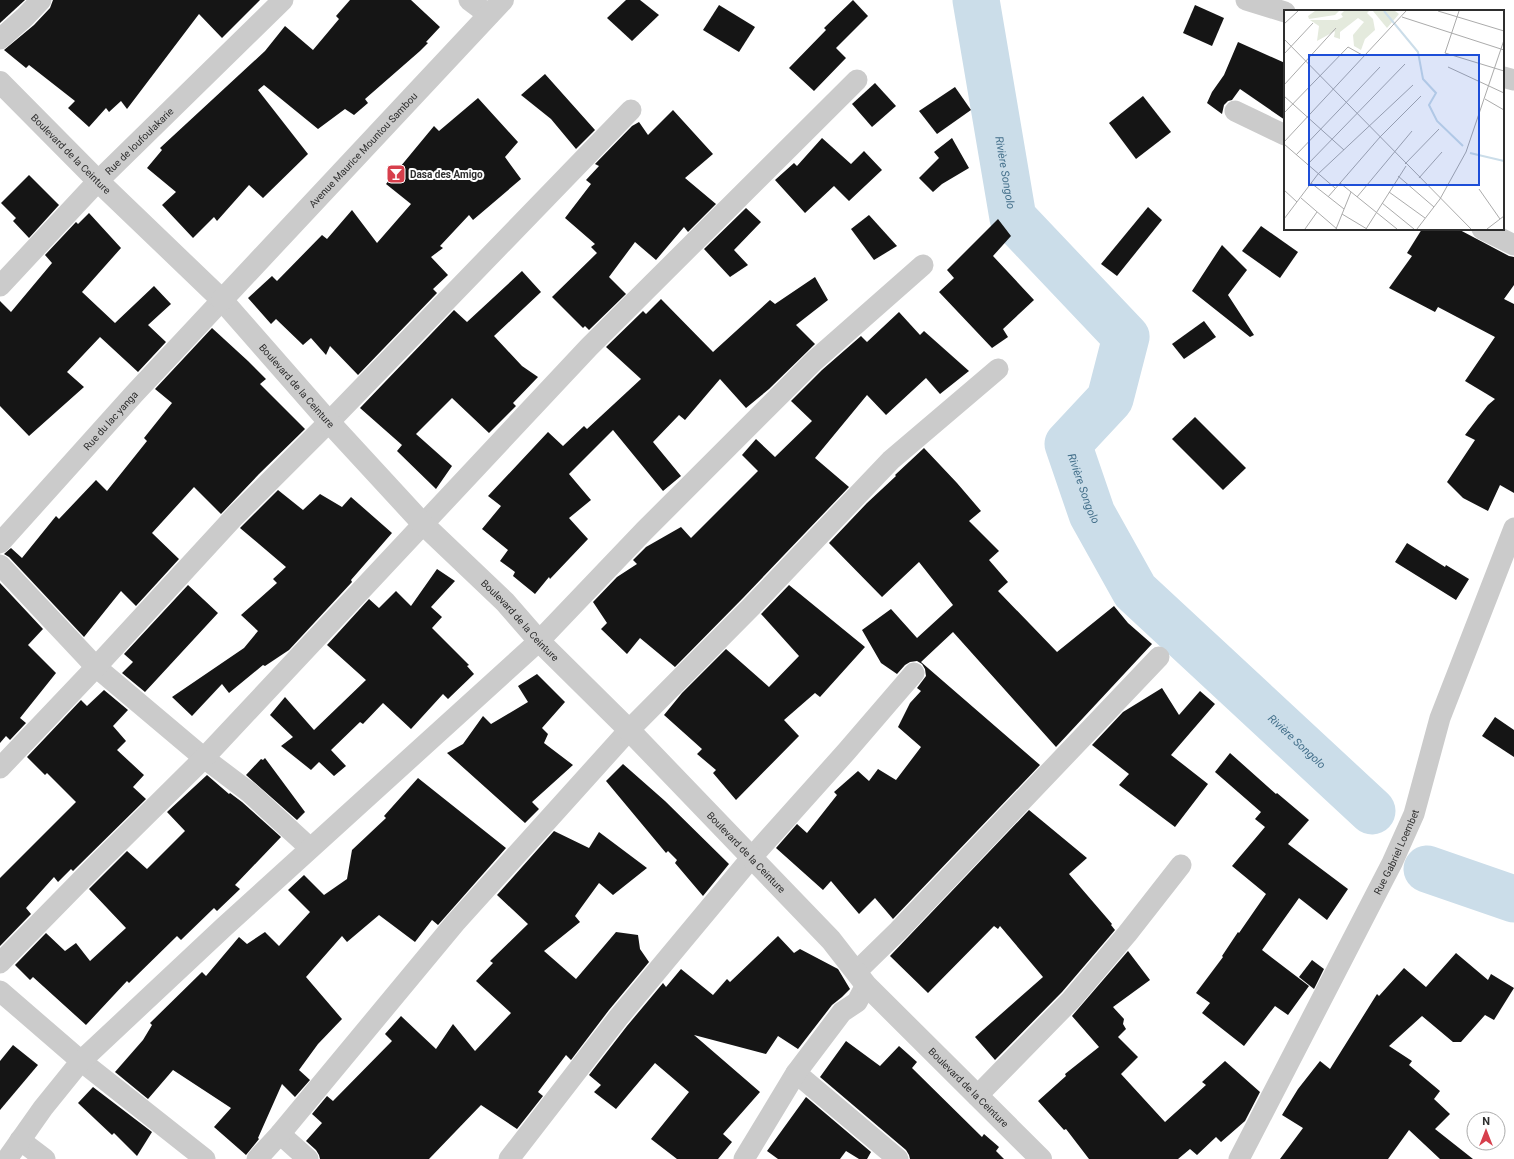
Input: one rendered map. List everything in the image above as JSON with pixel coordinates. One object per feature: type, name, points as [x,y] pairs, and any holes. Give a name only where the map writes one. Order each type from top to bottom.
[{"type":"street","points":[[0,39],[25,17],[41,0]]},
{"type":"street","name":"Rue de loufoulakarie","points":[[0,286],[98,181],[283,0]]},
{"type":"street","points":[[469,0],[496,7]]},
{"type":"street","points":[[1246,0],[1284,12]]},
{"type":"street","name":"Avenue Maurice Mountou Sambou","points":[[222,300],[496,7]]},
{"type":"street","points":[[1504,77],[1514,80]]},
{"type":"street","points":[[0,963],[204,758],[589,347],[857,80]]},
{"type":"street","name":"Boulevard de la Ceinture","points":[[0,82],[98,181],[222,300],[329,422],[423,524],[504,602],[539,641],[629,730],[831,940],[861,979],[1041,1159]]},
{"type":"street","points":[[0,768],[236,516],[631,110]]},
{"type":"street","points":[[1235,111],[1284,135]]},
{"type":"street","points":[[1484,230],[1514,244]]},
{"type":"street","points":[[7,1159],[43,1108],[81,1061],[224,926],[539,641],[644,531],[814,361],[923,265]]},
{"type":"street","name":"Rue du lac yanga","points":[[0,543],[134,394],[222,300]]},
{"type":"street","points":[[257,1159],[280,1134],[455,923],[629,730],[752,606],[891,460],[998,368]]},
{"type":"street","name":"Rue Gabriel Loembet","points":[[1239,1159],[1392,864],[1414,814],[1440,718],[1514,528]]},
{"type":"street","points":[[0,565],[96,667],[204,758],[250,793],[310,848]]},
{"type":"street","points":[[744,1159],[796,1073],[842,1012],[857,1002],[861,979],[903,926],[1159,658]]},
{"type":"street","points":[[509,1159],[618,1018],[752,857],[914,673]]},
{"type":"street","points":[[977,1096],[1071,1000],[1127,934],[1181,865]]},
{"type":"street","points":[[0,991],[81,1061],[205,1159]]},
{"type":"street","points":[[796,1073],[898,1159]]},
{"type":"street","points":[[280,1134],[308,1159]]},
{"type":"street","points":[[20,1140],[45,1159]]},
{"type":"building","points":[[0,0],[25,0],[0,23]]},
{"type":"building","points":[[53,0],[260,0],[222,38],[199,14],[127,109],[121,101],[109,112],[106,108],[89,127],[68,108],[75,101],[29,65],[26,68],[4,50],[34,25],[50,8]]},
{"type":"building","points":[[350,0],[411,0],[440,27],[420,51],[365,99],[368,103],[354,115],[345,109],[318,129],[264,85],[258,90],[308,154],[263,198],[249,185],[217,221],[214,217],[193,238],[162,205],[176,192],[147,168],[162,150],[160,148],[265,51],[285,26],[313,50],[339,19],[336,16]]},
{"type":"building","points":[[626,0],[640,0],[659,15],[632,41],[607,18]]},
{"type":"building","points":[[853,0],[868,16],[836,48],[846,58],[814,91],[789,68],[826,30],[824,28]]},
{"type":"building","points":[[719,5],[755,27],[739,52],[703,30]]},
{"type":"building","points":[[1195,5],[1224,18],[1212,46],[1183,33]]},
{"type":"building","points":[[1238,42],[1284,63],[1284,119],[1240,89],[1232,100],[1228,101],[1224,105],[1222,114],[1207,103],[1212,92],[1224,75]]},
{"type":"building","points":[[545,74],[595,130],[576,149],[551,119],[521,95]]},
{"type":"building","points":[[875,83],[896,106],[872,127],[852,104]]},
{"type":"building","points":[[955,87],[971,110],[937,134],[919,111]]},
{"type":"building","points":[[1143,96],[1171,132],[1136,159],[1109,123]]},
{"type":"building","points":[[478,98],[518,142],[505,157],[521,179],[473,220],[469,215],[440,246],[443,248],[431,257],[448,275],[433,289],[437,293],[358,375],[330,346],[326,355],[311,338],[303,345],[276,319],[271,324],[248,298],[272,276],[277,281],[322,235],[327,239],[352,210],[377,243],[411,204],[386,184],[434,126],[439,131]]},
{"type":"building","points":[[673,110],[713,154],[685,178],[716,204],[688,232],[684,227],[656,260],[635,242],[609,277],[626,294],[589,330],[585,326],[583,328],[552,297],[597,253],[591,247],[595,244],[565,218],[591,184],[586,180],[599,166],[595,164],[632,126],[639,122],[648,135]]},
{"type":"building","points":[[822,138],[851,164],[864,151],[882,170],[849,201],[834,186],[805,213],[775,180],[794,163],[797,166]]},
{"type":"building","points":[[952,138],[969,168],[942,184],[933,192],[919,178],[939,158],[934,152]]},
{"type":"building","points":[[29,175],[59,205],[29,238],[13,221],[16,218],[1,203]]},
{"type":"building","points":[[1148,207],[1162,220],[1117,276],[1101,264]]},
{"type":"building","points":[[746,208],[761,222],[734,250],[748,265],[730,277],[704,249]]},
{"type":"building","points":[[89,213],[121,248],[82,292],[115,323],[154,286],[171,304],[148,325],[166,342],[138,372],[100,337],[67,372],[84,387],[29,436],[0,406],[0,301],[11,312],[52,263],[45,255],[76,222],[78,224]]},
{"type":"building","points":[[869,215],[897,246],[874,260],[851,229]]},
{"type":"building","points":[[998,219],[1011,236],[993,256],[1034,300],[1003,329],[1008,337],[992,348],[939,292],[954,278],[947,270]]},
{"type":"building","points":[[1261,226],[1298,252],[1280,278],[1242,251]]},
{"type":"building","points":[[1421,230],[1460,230],[1509,256],[1514,257],[1514,285],[1504,299],[1514,304],[1514,493],[1500,485],[1488,511],[1463,498],[1447,482],[1475,440],[1465,435],[1488,405],[1495,399],[1465,381],[1495,337],[1438,307],[1435,312],[1389,288],[1412,256],[1407,253]]},
{"type":"building","points":[[1222,245],[1247,270],[1228,295],[1254,335],[1250,337],[1192,291]]},
{"type":"building","points":[[522,271],[541,292],[494,336],[522,366],[538,377],[513,403],[516,406],[489,433],[452,398],[416,434],[452,466],[436,489],[397,451],[402,445],[360,408],[454,310],[467,322]]},
{"type":"building","points":[[815,277],[828,300],[796,325],[815,344],[769,389],[746,408],[720,379],[685,420],[679,415],[653,442],[681,476],[663,491],[613,430],[569,474],[591,500],[569,518],[588,539],[550,579],[549,577],[535,594],[513,576],[515,572],[500,561],[508,550],[482,529],[501,506],[488,496],[548,432],[563,446],[584,426],[587,429],[641,379],[606,347],[643,311],[646,314],[661,299],[713,352],[770,300],[775,304]]},
{"type":"building","points":[[899,312],[920,335],[924,331],[969,371],[940,394],[926,378],[886,415],[867,395],[815,458],[849,487],[675,667],[640,638],[627,654],[601,629],[607,623],[593,602],[617,577],[637,564],[633,560],[646,547],[681,527],[691,538],[758,471],[742,455],[756,439],[775,457],[812,421],[791,401],[822,370],[861,336],[867,342]]},
{"type":"building","points":[[1204,321],[1216,337],[1184,359],[1172,344]]},
{"type":"building","points":[[212,328],[266,379],[260,384],[305,429],[221,514],[194,487],[152,533],[179,559],[136,606],[121,591],[84,637],[9,557],[4,554],[11,548],[22,558],[56,516],[59,519],[96,480],[107,491],[147,441],[144,438],[172,403],[155,389]]},
{"type":"building","points":[[1195,417],[1246,468],[1223,490],[1172,439]]},
{"type":"building","points":[[924,448],[981,511],[969,521],[999,551],[989,560],[1008,582],[998,591],[1057,652],[1114,606],[1128,623],[1152,644],[1056,747],[953,632],[921,662],[1040,765],[893,919],[875,898],[859,914],[831,881],[823,890],[776,848],[797,824],[807,833],[837,795],[834,792],[858,771],[869,781],[878,769],[896,780],[921,747],[898,727],[910,703],[921,691],[917,688],[926,676],[925,669],[922,664],[917,661],[910,662],[897,674],[881,663],[862,630],[891,609],[917,638],[953,605],[919,562],[882,597],[829,543],[867,503],[896,476],[895,475]]},
{"type":"building","points":[[278,490],[303,510],[320,494],[342,507],[351,497],[392,533],[351,580],[352,582],[289,650],[265,666],[263,665],[229,693],[222,684],[192,716],[172,697],[244,648],[258,631],[241,615],[277,583],[273,579],[286,567],[240,528]]},
{"type":"building","points":[[1407,543],[1445,567],[1446,565],[1469,579],[1456,600],[1395,562]]},
{"type":"building","points":[[437,569],[455,581],[431,607],[442,617],[432,628],[469,665],[467,666],[474,674],[448,699],[443,694],[411,729],[383,703],[363,724],[360,722],[331,750],[346,766],[334,776],[319,762],[311,770],[281,746],[293,737],[270,715],[285,697],[314,730],[366,680],[327,645],[369,599],[379,608],[396,591],[411,606]]},
{"type":"building","points":[[0,583],[43,629],[28,645],[56,673],[20,718],[26,723],[10,740],[6,736],[0,743]]},
{"type":"building","points":[[188,585],[218,613],[145,692],[122,673],[133,662],[124,654]]},
{"type":"building","points":[[789,585],[865,647],[820,697],[815,693],[784,720],[799,736],[736,800],[713,773],[716,770],[697,754],[702,749],[664,715],[682,693],[726,649],[769,687],[799,656],[761,614]]},
{"type":"building","points":[[537,674],[565,702],[542,728],[548,734],[544,743],[573,765],[532,802],[539,809],[525,823],[447,753],[463,744],[483,716],[491,724],[528,702],[518,686]]},
{"type":"building","points":[[1162,688],[1179,715],[1200,691],[1215,704],[1171,755],[1208,784],[1175,827],[1119,785],[1129,774],[1092,745],[1123,712]]},
{"type":"building","points":[[104,690],[128,710],[113,726],[126,741],[117,750],[144,775],[133,787],[146,799],[73,871],[71,869],[58,882],[54,877],[26,908],[31,914],[0,946],[0,878],[76,802],[47,773],[45,775],[27,757],[81,700],[87,706]]},
{"type":"building","points":[[1495,717],[1514,730],[1514,757],[1482,736]]},
{"type":"building","points":[[1230,753],[1276,794],[1277,793],[1309,820],[1288,844],[1348,889],[1327,920],[1299,898],[1262,950],[1309,986],[1288,1015],[1275,1006],[1244,1046],[1202,1013],[1210,1003],[1196,993],[1223,957],[1222,956],[1238,932],[1239,933],[1266,894],[1232,866],[1265,827],[1255,819],[1261,812],[1215,772]]},
{"type":"building","points":[[265,758],[305,812],[297,820],[246,775],[261,759],[263,760]]},
{"type":"building","points":[[623,764],[665,801],[729,864],[703,896],[675,863],[677,860],[668,851],[666,853],[606,781]]},
{"type":"building","points":[[207,775],[229,794],[230,793],[242,802],[281,837],[235,885],[240,889],[217,911],[214,908],[181,940],[177,936],[129,983],[127,981],[86,1025],[33,977],[30,980],[15,965],[46,933],[65,951],[76,943],[90,961],[126,928],[89,889],[127,851],[147,869],[185,831],[167,812]]},
{"type":"building","points":[[418,778],[506,848],[438,925],[432,920],[415,942],[379,915],[347,942],[342,936],[306,977],[342,1019],[318,1044],[299,1070],[310,1080],[295,1097],[282,1084],[258,1138],[259,1139],[246,1155],[214,1127],[231,1108],[173,1070],[148,1099],[115,1072],[143,1040],[152,1025],[150,1023],[202,972],[206,976],[239,937],[247,944],[265,932],[279,946],[310,912],[288,890],[304,875],[324,895],[347,879],[352,850],[386,818],[384,816]]},
{"type":"building","points":[[1029,810],[1087,858],[1069,874],[1112,924],[1111,925],[1115,930],[1062,992],[995,1060],[975,1037],[1043,977],[1000,926],[998,929],[994,926],[928,993],[890,956]]},
{"type":"building","points":[[554,831],[589,848],[599,832],[647,868],[613,895],[599,883],[575,916],[580,922],[544,951],[576,979],[616,932],[638,935],[640,949],[649,962],[609,1010],[571,1060],[566,1055],[538,1092],[543,1096],[517,1129],[481,1105],[429,1159],[320,1159],[316,1150],[306,1141],[322,1123],[312,1114],[327,1096],[333,1101],[392,1041],[385,1034],[401,1016],[436,1049],[453,1024],[475,1051],[511,1013],[476,981],[493,963],[490,961],[528,924],[497,895]]},
{"type":"building","points":[[778,936],[794,953],[800,949],[838,969],[850,989],[832,1005],[798,1049],[778,1036],[766,1054],[694,1035],[760,1092],[723,1134],[732,1142],[718,1159],[677,1159],[651,1139],[689,1092],[655,1063],[616,1109],[594,1092],[601,1085],[589,1075],[663,983],[666,987],[681,969],[713,995],[727,979],[730,982]]},
{"type":"building","points":[[1128,951],[1150,980],[1113,1007],[1124,1019],[1123,1024],[1126,1029],[1118,1037],[1138,1057],[1121,1074],[1165,1122],[1206,1085],[1202,1082],[1225,1061],[1260,1092],[1245,1121],[1221,1142],[1216,1137],[1197,1155],[1190,1149],[1178,1159],[1089,1159],[1066,1129],[1064,1130],[1038,1101],[1066,1076],[1065,1074],[1099,1047],[1072,1016]]},
{"type":"building","points":[[1456,953],[1488,980],[1491,974],[1514,988],[1494,1020],[1485,1015],[1461,1042],[1453,1042],[1422,1016],[1389,1046],[1412,1061],[1409,1065],[1440,1091],[1434,1099],[1450,1114],[1435,1129],[1473,1159],[1440,1159],[1409,1130],[1388,1159],[1280,1159],[1303,1128],[1282,1115],[1298,1089],[1320,1061],[1330,1069],[1377,994],[1379,996],[1404,968],[1426,987]]},
{"type":"building","points":[[1312,960],[1324,969],[1314,989],[1299,977]]},
{"type":"building","points":[[846,1041],[880,1066],[899,1046],[917,1062],[912,1068],[982,1137],[984,1134],[999,1147],[996,1151],[1004,1159],[910,1159],[906,1150],[820,1077]]},
{"type":"building","points":[[13,1045],[38,1065],[0,1110],[0,1061]]},
{"type":"building","points":[[93,1087],[152,1132],[137,1156],[114,1133],[112,1135],[78,1103]]},
{"type":"building","points":[[806,1097],[871,1152],[867,1159],[859,1159],[846,1151],[840,1159],[778,1159],[767,1151]]},
{"type":"waterway","name":"Rivière Songolo","points":[[976,0],[1013,218],[1126,337],[1110,399],[1068,444],[1092,514],[1135,591],[1372,811]]},
{"type":"waterway","name":"Rivière Songolo","points":[[1427,869],[1514,899]]},
{"type":"place","name":"Dasa des Amigo","points":[[396,174]]}]
